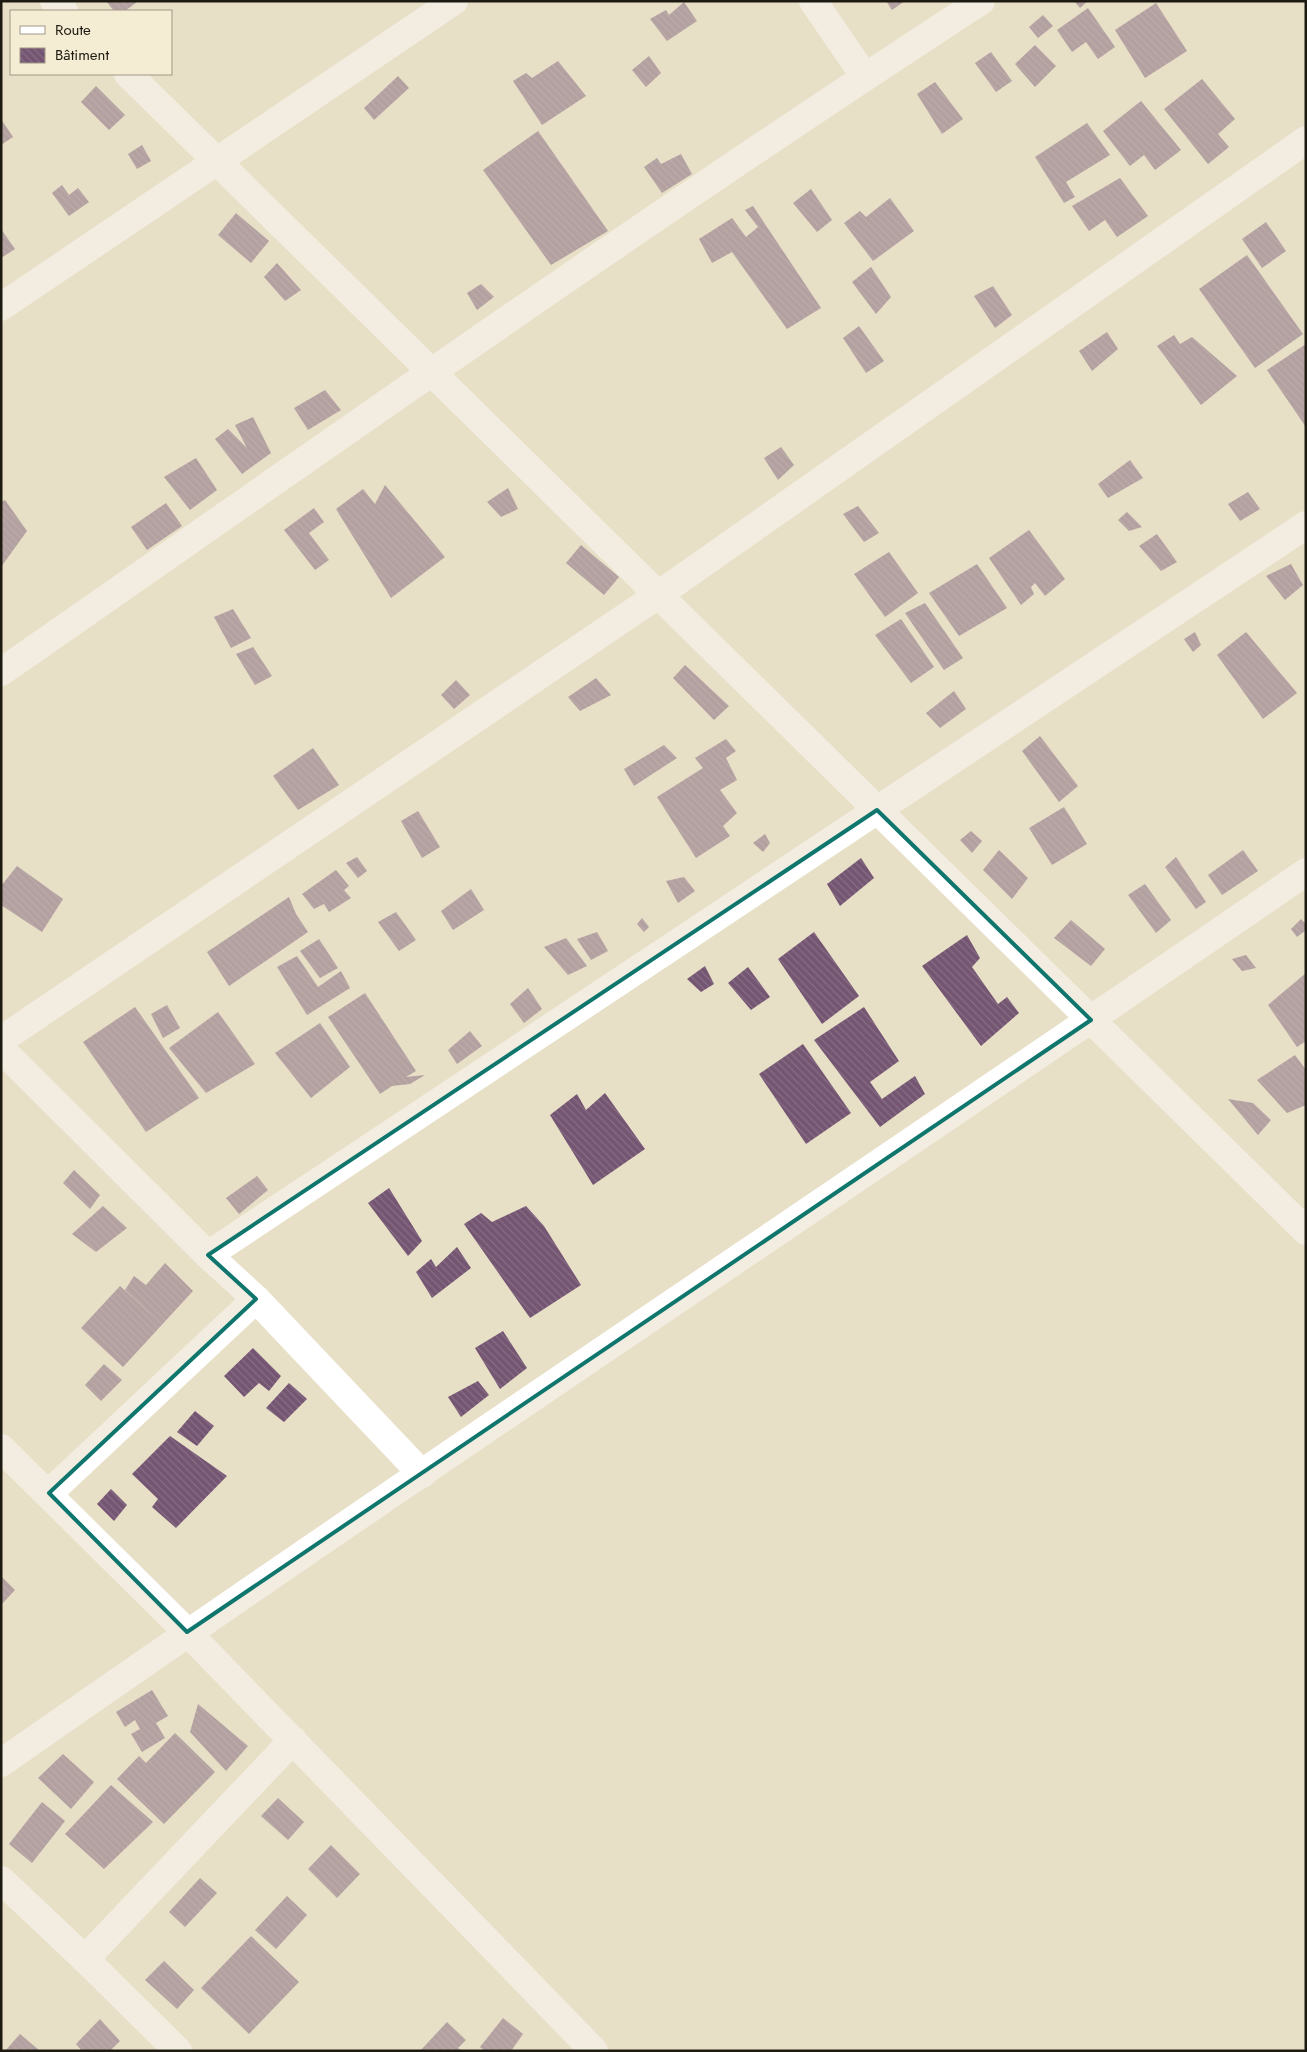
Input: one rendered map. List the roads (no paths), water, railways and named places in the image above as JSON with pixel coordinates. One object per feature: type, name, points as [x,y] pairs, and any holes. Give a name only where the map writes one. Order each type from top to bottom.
[{"type":"street","points":[[54,1],[63,10]]},
{"type":"street","points":[[1,307],[454,1]]},
{"type":"street","points":[[812,1],[865,77]]},
{"type":"street","points":[[1,672],[432,373],[865,77],[981,1]]},
{"type":"street","points":[[129,75],[1091,1020],[1304,1226]]},
{"type":"street","points":[[1,1040],[658,595],[1306,140]]},
{"type":"street","points":[[208,1255],[1306,525]]},
{"type":"street","points":[[1,1762],[188,1632],[1091,1020],[1306,872]]},
{"type":"street","points":[[1,1049],[208,1255],[256,1299],[422,1474]]},
{"type":"street","points":[[49,1493],[256,1299]]},
{"type":"street","points":[[1,1448],[49,1493],[188,1632],[594,2051]]},
{"type":"street","points":[[85,1959],[293,1740]]},
{"type":"street","points":[[1,1880],[85,1959],[178,2051]]}]
